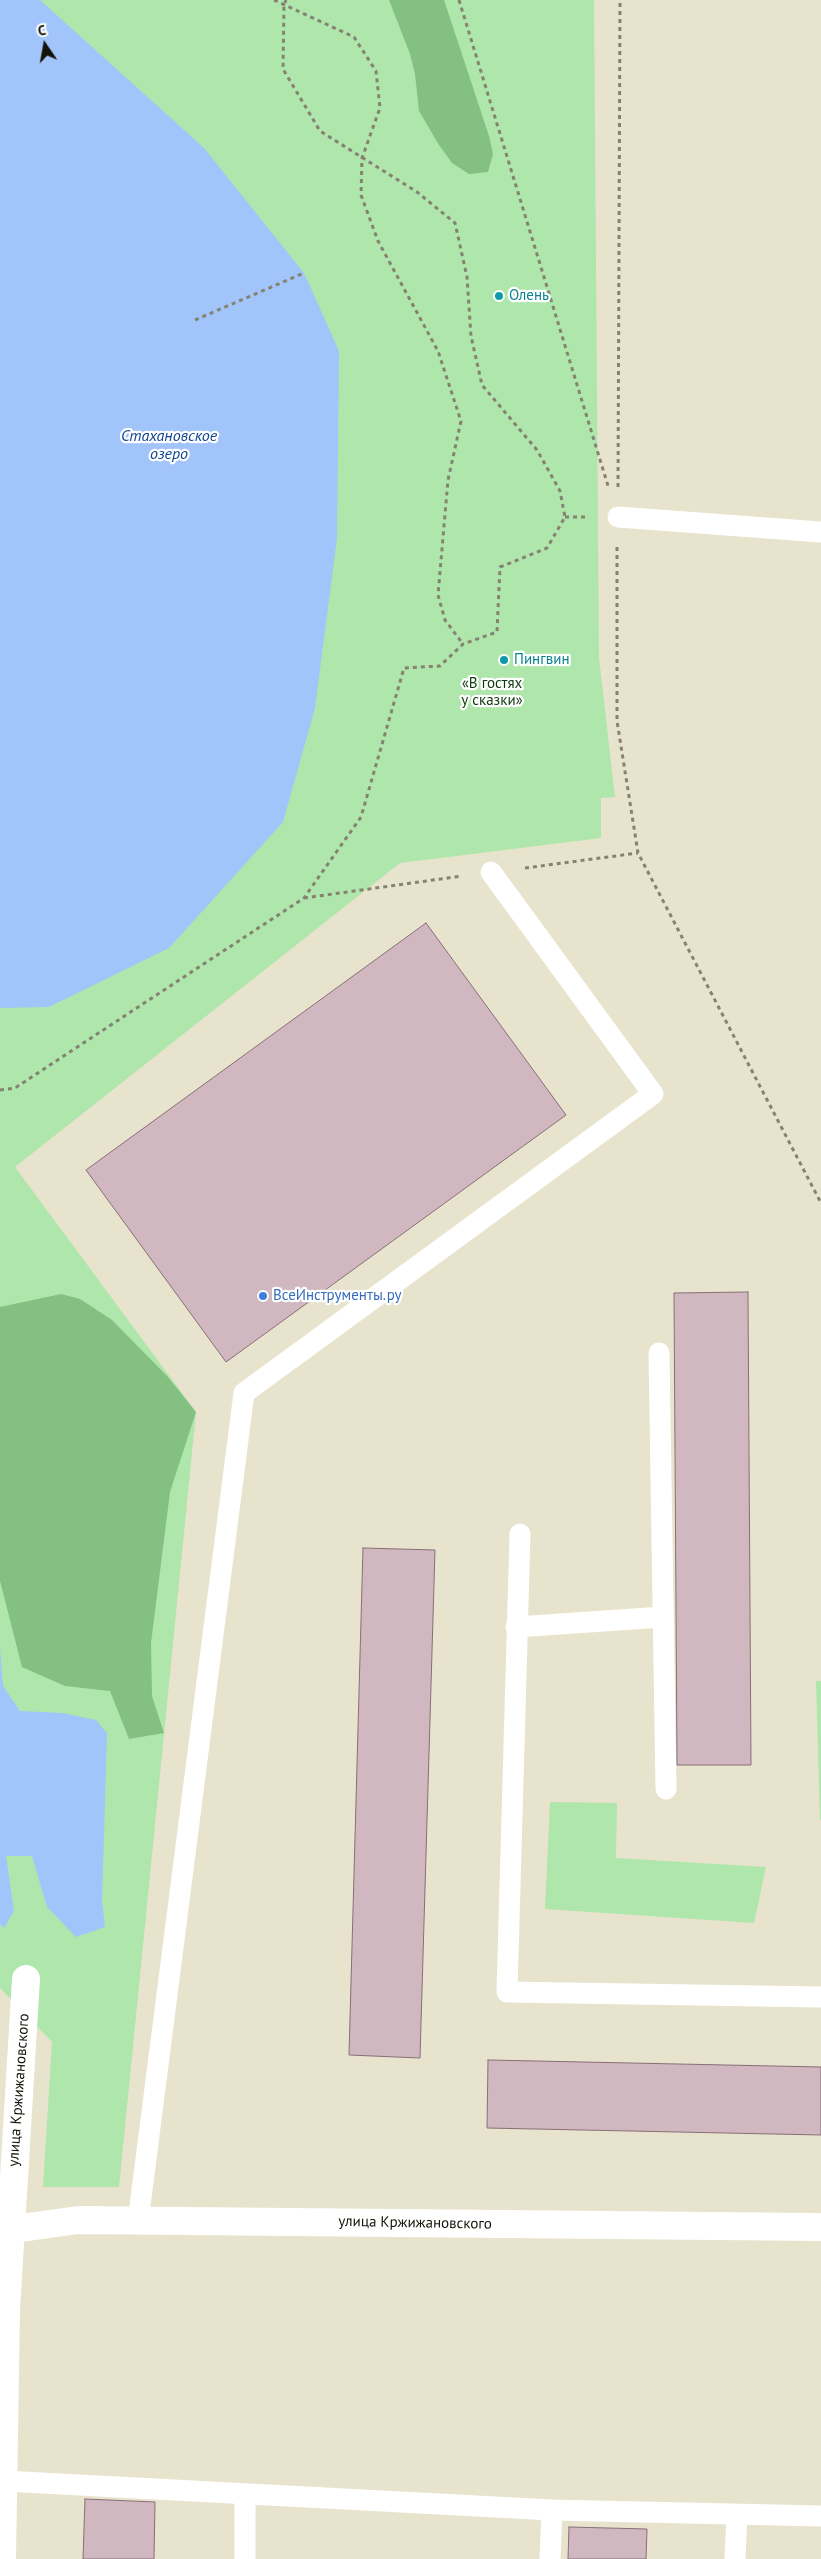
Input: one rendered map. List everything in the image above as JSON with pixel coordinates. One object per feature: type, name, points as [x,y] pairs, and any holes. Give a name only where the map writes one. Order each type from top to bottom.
[{"type":"street","name":"улица Кржижановского","points":[[2,2559],[4,2481],[3,2230],[26,1979]]},
{"type":"street","name":"улица Кржижановского","points":[[3,2230],[78,2220],[821,2227]]},
{"type":"lane","points":[[618,517],[821,532]]},
{"type":"lane","points":[[138,2221],[244,1393],[653,1094],[491,872]]},
{"type":"lane","points":[[659,1353],[666,1789]]},
{"type":"lane","points":[[520,1534],[507,1992],[821,1997]]},
{"type":"lane","points":[[516,1627],[663,1617]]},
{"type":"lane","points":[[4,2481],[552,2510],[821,2516]]},
{"type":"lane","points":[[245,2494],[245,2559]]},
{"type":"lane","points":[[550,2559],[552,2510]]},
{"type":"lane","points":[[735,2559],[737,2515]]},
{"type":"path","points":[[274,0],[354,37],[376,70],[380,108],[362,158],[361,195],[378,241],[438,352],[461,421],[448,480],[438,595],[445,620],[464,644]]},
{"type":"path","points":[[0,1090],[14,1088],[304,898],[361,817],[404,668],[440,666],[464,644],[497,632],[500,568],[547,548],[564,517],[560,491],[537,450],[482,385],[471,336],[467,277],[455,223],[417,192],[320,131],[283,68],[284,5],[286,0]]},
{"type":"path","points":[[459,0],[618,517]]},
{"type":"path","points":[[620,0],[617,721],[638,853],[821,1203]]},
{"type":"path","points":[[195,320],[304,273]]},
{"type":"green space","name":"«В гостях у сказки»","points":[[0,0],[594,0],[599,658],[615,797],[601,798],[601,838],[400,863],[15,1167],[196,1412],[119,2187],[43,2187],[52,2042],[0,1988]]},
{"type":"green space","points":[[389,0],[444,0],[489,136],[493,154],[488,172],[469,174],[452,163],[419,111],[415,74],[410,54]]},
{"type":"green space","points":[[61,1294],[80,1299],[112,1320],[168,1377],[196,1412],[170,1492],[151,1643],[152,1696],[164,1733],[129,1739],[110,1691],[65,1686],[22,1667],[0,1581],[0,1307]]},
{"type":"green space","points":[[816,1681],[821,1681],[821,1820],[820,1820]]},
{"type":"green space","points":[[550,1802],[617,1803],[616,1858],[766,1867],[754,1923],[545,1909]]},
{"type":"water","name":"Стахановское озеро","points":[[0,0],[40,0],[204,148],[304,273],[339,351],[337,538],[315,708],[283,822],[169,948],[49,1007],[0,1008]]},
{"type":"water","points":[[0,1648],[3,1686],[20,1711],[62,1713],[96,1720],[107,1733],[102,1901],[105,1927],[76,1937],[47,1907],[32,1856],[6,1856],[14,1911],[4,1928],[0,1924]]},
{"type":"building","points":[[426,923],[566,1115],[226,1362],[86,1170]]},
{"type":"building","points":[[748,1292],[751,1765],[677,1765],[674,1293]]},
{"type":"building","points":[[363,1548],[435,1550],[420,2058],[349,2055]]},
{"type":"building","points":[[488,2060],[821,2067],[821,2135],[487,2128]]},
{"type":"building","points":[[85,2499],[155,2502],[154,2559],[83,2559]]},
{"type":"building","points":[[569,2527],[647,2529],[646,2559],[568,2559]]},
{"type":"place","name":"Олень","points":[[499,296]]},
{"type":"place","name":"Пингвин","points":[[504,660]]},
{"type":"place","name":"ВсеИнструменты.ру","points":[[263,1296]]}]
